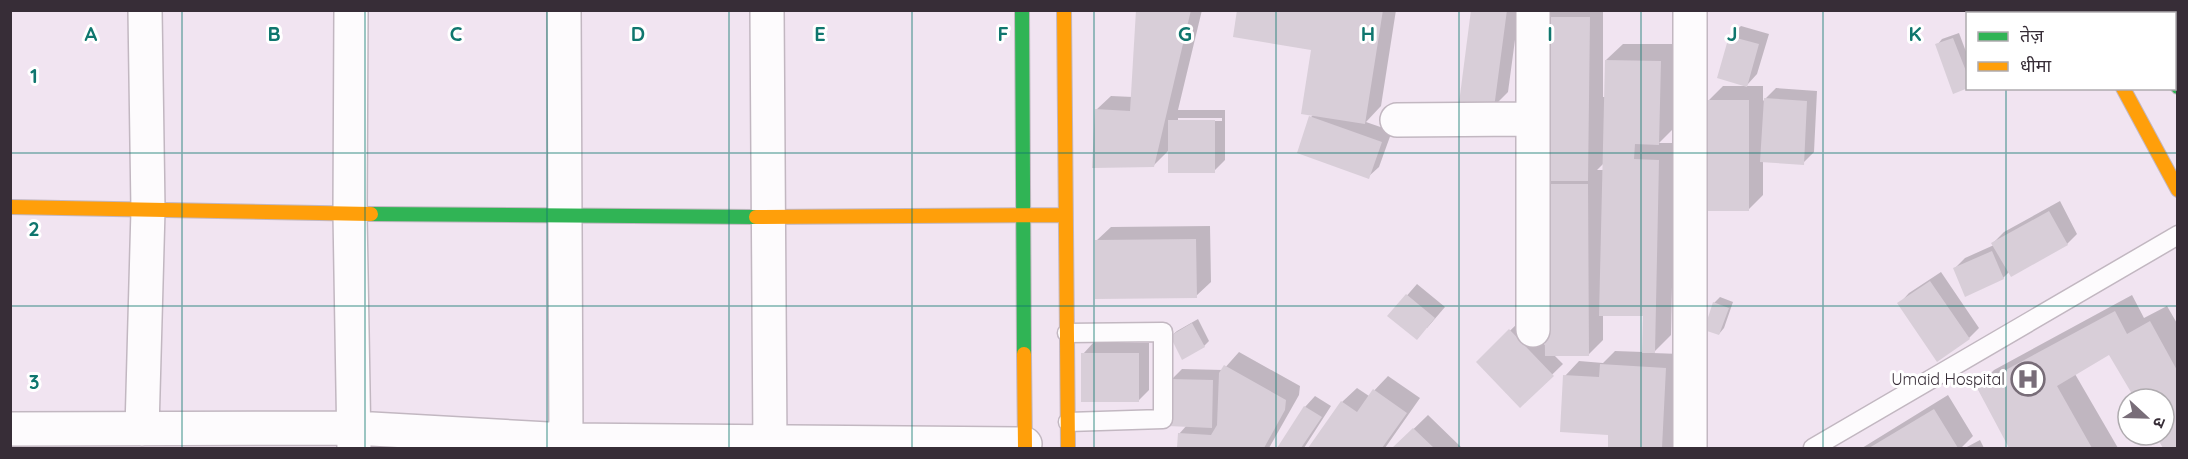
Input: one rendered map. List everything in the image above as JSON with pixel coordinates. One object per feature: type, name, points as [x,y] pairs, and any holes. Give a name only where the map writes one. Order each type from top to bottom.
[{"type":"street","points":[[142,429],[148,210],[145,10]]},
{"type":"street","points":[[351,10],[350,214],[354,438]]},
{"type":"street","points":[[564,10],[566,444]]},
{"type":"street","points":[[767,10],[770,445]]},
{"type":"street","points":[[10,429],[142,429],[566,444],[1025,446],[1022,10]]},
{"type":"street","points":[[1064,10],[1064,215],[1068,448]]},
{"type":"street","points":[[1533,10],[1533,330]]},
{"type":"street","points":[[1690,10],[1690,448]]},
{"type":"street","points":[[2124,90],[2178,190]]},
{"type":"street","points":[[1397,120],[1533,119]]},
{"type":"street","points":[[10,207],[564,216],[1025,217],[1064,215]]},
{"type":"lane","points":[[1813,448],[2178,235]]},
{"type":"lane","points":[[1067,333],[1163,332],[1163,419],[1068,422]]},
{"type":"building","points":[[1136,10],[1191,10],[1154,167],[1092,168],[1095,109],[1130,111]]},
{"type":"building","points":[[1237,10],[1383,10],[1365,124],[1301,114],[1311,50],[1233,37]]},
{"type":"building","points":[[1471,10],[1507,10],[1494,108],[1459,103]]},
{"type":"building","points":[[1543,17],[1590,17],[1588,181],[1541,181]]},
{"type":"building","points":[[1729,36],[1759,44],[1747,87],[1717,78]]},
{"type":"building","points":[[1953,38],[1966,71],[1966,89],[1953,94],[1935,44]]},
{"type":"building","points":[[1605,60],[1661,61],[1659,145],[1635,144],[1634,159],[1659,160],[1655,353],[1642,353],[1643,316],[1599,316]]},
{"type":"building","points":[[1764,98],[1807,101],[1804,165],[1760,162]]},
{"type":"building","points":[[1707,100],[1749,100],[1749,211],[1707,211]]},
{"type":"building","points":[[1309,116],[1382,142],[1369,179],[1297,153]]},
{"type":"building","points":[[1168,120],[1215,120],[1215,173],[1168,173]]},
{"type":"building","points":[[1543,184],[1588,184],[1589,356],[1545,356]]},
{"type":"building","points":[[2049,211],[2068,245],[2011,277],[1991,243]]},
{"type":"building","points":[[1196,239],[1197,298],[1095,299],[1095,240]]},
{"type":"building","points":[[1992,251],[2004,279],[1965,297],[1953,268]]},
{"type":"building","points":[[1930,281],[1970,339],[1937,362],[1897,303]]},
{"type":"building","points":[[1406,294],[1435,318],[1417,340],[1387,316]]},
{"type":"building","points":[[1713,302],[1729,308],[1719,335],[1704,330]]},
{"type":"building","name":"Umaid Hospital","points":[[2115,311],[2127,334],[2150,321],[2178,372],[2178,448],[2162,447],[2176,447],[2176,387],[2128,387],[2109,355],[2057,386],[2092,448],[2009,448],[1976,386]]},
{"type":"building","points":[[1192,323],[1205,347],[1182,360],[1170,336]]},
{"type":"building","points":[[1509,329],[1554,376],[1520,408],[1476,362]]},
{"type":"building","points":[[1081,353],[1139,353],[1139,402],[1081,402]]},
{"type":"building","points":[[1600,364],[1666,368],[1662,448],[1608,448],[1608,435],[1560,432],[1563,375],[1599,377]]},
{"type":"building","points":[[1224,365],[1286,400],[1285,410],[1264,448],[1177,448],[1178,433],[1211,435],[1217,425],[1219,373]]},
{"type":"building","points":[[1170,379],[1213,380],[1212,428],[1168,426]]},
{"type":"building","points":[[1373,389],[1407,413],[1382,448],[1308,448],[1341,401],[1357,412]]},
{"type":"building","points":[[1304,406],[1322,417],[1301,448],[1277,448]]},
{"type":"building","points":[[1934,409],[1958,448],[1869,448]]},
{"type":"building","points":[[1413,428],[1434,448],[1392,448]]},
{"type":"traffic: fast","points":[[1022,10],[1024,354]]},
{"type":"traffic: fast","points":[[371,214],[756,217]]},
{"type":"traffic: slow","points":[[1064,10],[1068,448]]},
{"type":"traffic: slow","points":[[2124,90],[2178,190]]},
{"type":"traffic: slow","points":[[10,207],[371,214]]},
{"type":"traffic: slow","points":[[756,217],[1064,215]]},
{"type":"traffic: slow","points":[[1024,354],[1025,448]]},
{"type":"place","name":"Umaid Hospital","points":[[2028,379]]}]
